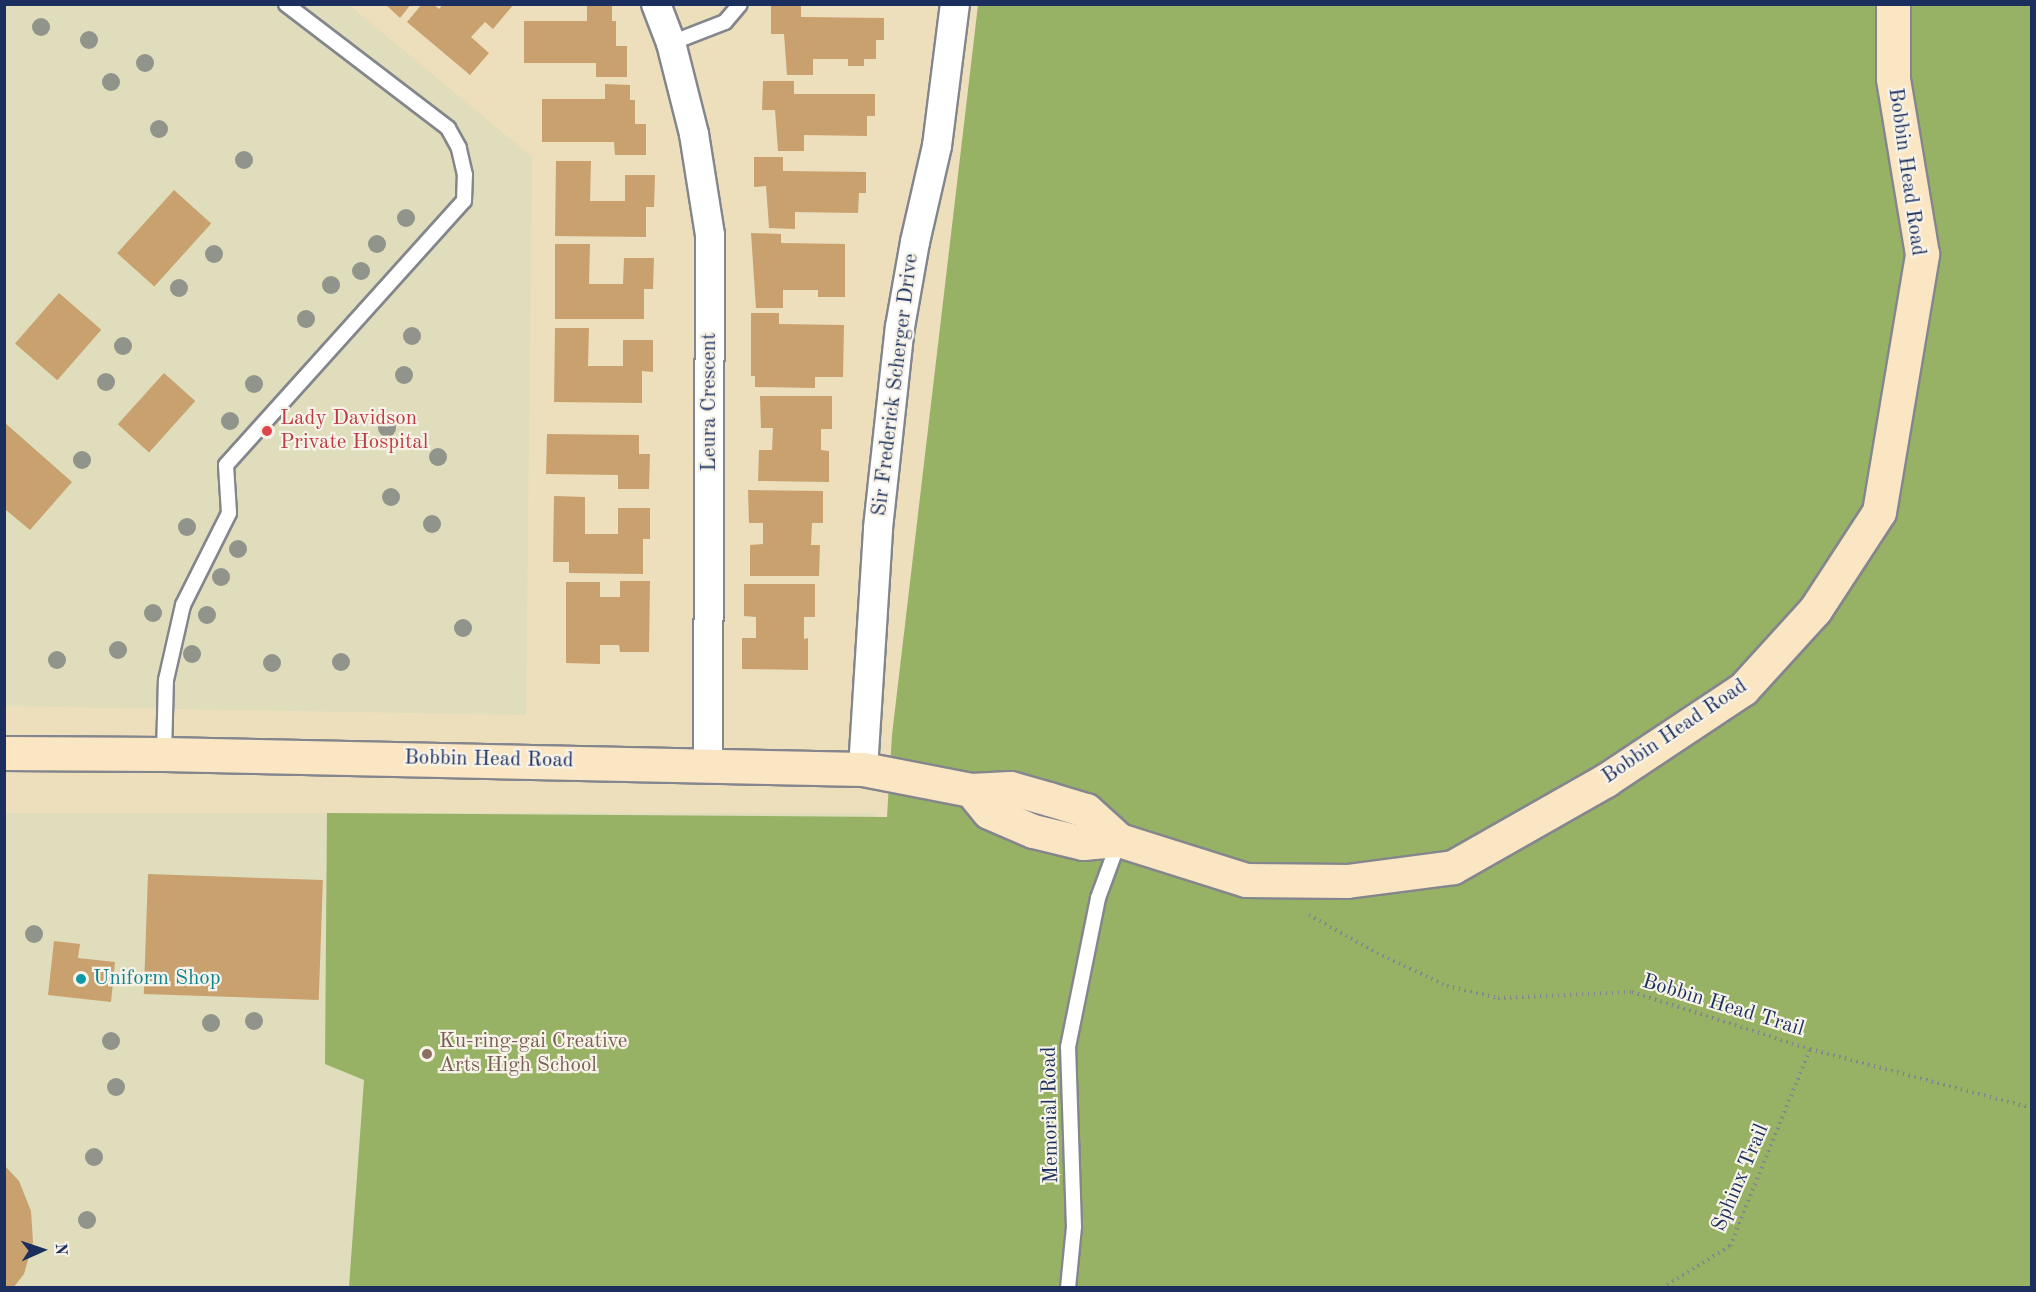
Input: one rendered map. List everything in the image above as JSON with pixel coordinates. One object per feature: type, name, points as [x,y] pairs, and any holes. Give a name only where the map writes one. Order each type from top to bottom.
[{"type":"main road","name":"Bobbin Head Road","points":[[4,753],[164,754],[863,770],[971,790],[989,812],[1033,831],[1083,843],[1119,840],[1246,880],[1347,881],[1453,867],[1606,780],[1743,689],[1815,610],[1879,512],[1922,254],[1893,78],[1893,4]]},
{"type":"street","name":"Leura Crescent","points":[[656,4],[672,43],[694,134],[711,235],[708,765]]},
{"type":"street","name":"Sir Frederick Scherger Drive","points":[[863,770],[878,528],[900,327],[915,242],[937,146],[955,4]]},
{"type":"lane","points":[[164,754],[166,680],[183,605],[229,513],[226,465],[464,201],[465,175],[459,148],[448,128],[286,4]]},
{"type":"lane","points":[[672,43],[724,22],[740,4]]},
{"type":"lane","name":"Memorial Road","points":[[1068,1287],[1074,1227],[1068,1047],[1098,898],[1119,840]]},
{"type":"path","name":"Bobbin Head Trail","points":[[1307,913],[1377,953],[1447,986],[1498,999],[1632,992],[1810,1049],[2031,1108]]},
{"type":"path","name":"Sphinx Trail","points":[[1662,1287],[1730,1246],[1810,1049]]},
{"type":"shaded area","name":"Lady Davidson Private Hospital","points":[[5,5],[349,5],[532,157],[526,715],[5,706]]},
{"type":"shaded area","name":"Ku-ring-gai Creative Arts High School","points":[[5,813],[876,813],[876,1288],[5,1288]]},
{"type":"green space","points":[[978,5],[2031,5],[2031,1287],[349,1287],[364,1080],[325,1064],[327,813],[887,817],[892,735]]},
{"type":"building","points":[[385,4],[411,4],[400,18]]},
{"type":"building","points":[[422,4],[433,4],[439,9],[443,4],[514,4],[493,29],[485,22],[471,37],[489,53],[470,75],[407,22]]},
{"type":"building","points":[[771,4],[801,4],[801,17],[884,18],[884,40],[876,40],[876,59],[864,59],[864,66],[848,66],[848,59],[813,59],[813,75],[787,75],[784,34],[771,34]]},
{"type":"building","points":[[587,6],[612,6],[612,21],[616,21],[616,46],[627,46],[627,77],[596,77],[596,63],[524,63],[524,21],[587,21]]},
{"type":"building","points":[[763,81],[794,81],[794,94],[875,94],[875,116],[867,116],[867,136],[804,135],[804,151],[778,151],[775,110],[762,110]]},
{"type":"building","points":[[605,84],[630,85],[630,100],[635,100],[635,124],[646,124],[646,155],[615,155],[614,142],[542,142],[542,99],[605,99]]},
{"type":"building","points":[[754,157],[783,157],[783,171],[866,172],[866,193],[859,193],[858,213],[795,212],[795,229],[769,228],[766,186],[754,187]]},
{"type":"building","points":[[556,161],[591,161],[590,201],[625,201],[625,175],[655,175],[654,207],[646,207],[646,237],[555,236]]},
{"type":"building","points":[[174,190],[211,223],[154,287],[117,253]]},
{"type":"building","points":[[751,233],[781,234],[781,243],[845,244],[845,297],[818,297],[818,290],[783,290],[783,308],[756,308]]},
{"type":"building","points":[[555,244],[590,244],[589,284],[623,284],[624,258],[654,258],[653,289],[644,289],[644,319],[555,319]]},
{"type":"building","points":[[59,293],[101,330],[57,380],[15,344]]},
{"type":"building","points":[[751,313],[779,313],[779,324],[844,325],[843,377],[815,377],[815,388],[755,387],[755,376],[751,376]]},
{"type":"building","points":[[555,328],[589,328],[588,366],[623,366],[623,340],[653,340],[653,372],[642,371],[642,403],[554,402]]},
{"type":"building","points":[[164,373],[195,401],[149,452],[118,424]]},
{"type":"building","points":[[760,396],[832,396],[832,429],[821,429],[821,450],[829,451],[829,482],[758,481],[759,450],[772,450],[773,428],[761,428]]},
{"type":"building","points":[[4,422],[72,482],[30,530],[6,510],[4,512]]},
{"type":"building","points":[[547,434],[639,435],[639,454],[650,454],[649,489],[618,489],[618,475],[546,474]]},
{"type":"building","points":[[748,490],[823,491],[823,523],[812,523],[811,545],[820,545],[819,576],[750,576],[750,545],[763,544],[763,523],[749,523]]},
{"type":"building","points":[[554,496],[585,497],[585,534],[618,534],[618,508],[650,508],[650,539],[643,539],[643,574],[569,573],[569,562],[553,562]]},
{"type":"building","points":[[620,581],[650,581],[649,652],[620,652],[619,645],[600,645],[600,664],[566,663],[566,582],[600,582],[600,597],[620,597]]},
{"type":"building","points":[[744,584],[815,584],[815,617],[804,617],[804,639],[808,638],[808,670],[742,669],[742,638],[756,638],[756,617],[744,616]]},
{"type":"building","points":[[148,874],[323,880],[319,1000],[144,994]]},
{"type":"building","name":"Uniform Shop","points":[[54,941],[80,944],[78,958],[115,962],[111,1002],[48,995]]},
{"type":"building","points":[[4,1165],[19,1181],[31,1211],[33,1242],[24,1274],[13,1288],[4,1288]]},
{"type":"place","name":"Lady Davidson Private Hospital","points":[[267,431]]},
{"type":"place","name":"Uniform Shop","points":[[81,979]]},
{"type":"place","name":"Ku-ring-gai Creative Arts High School","points":[[427,1054]]}]
